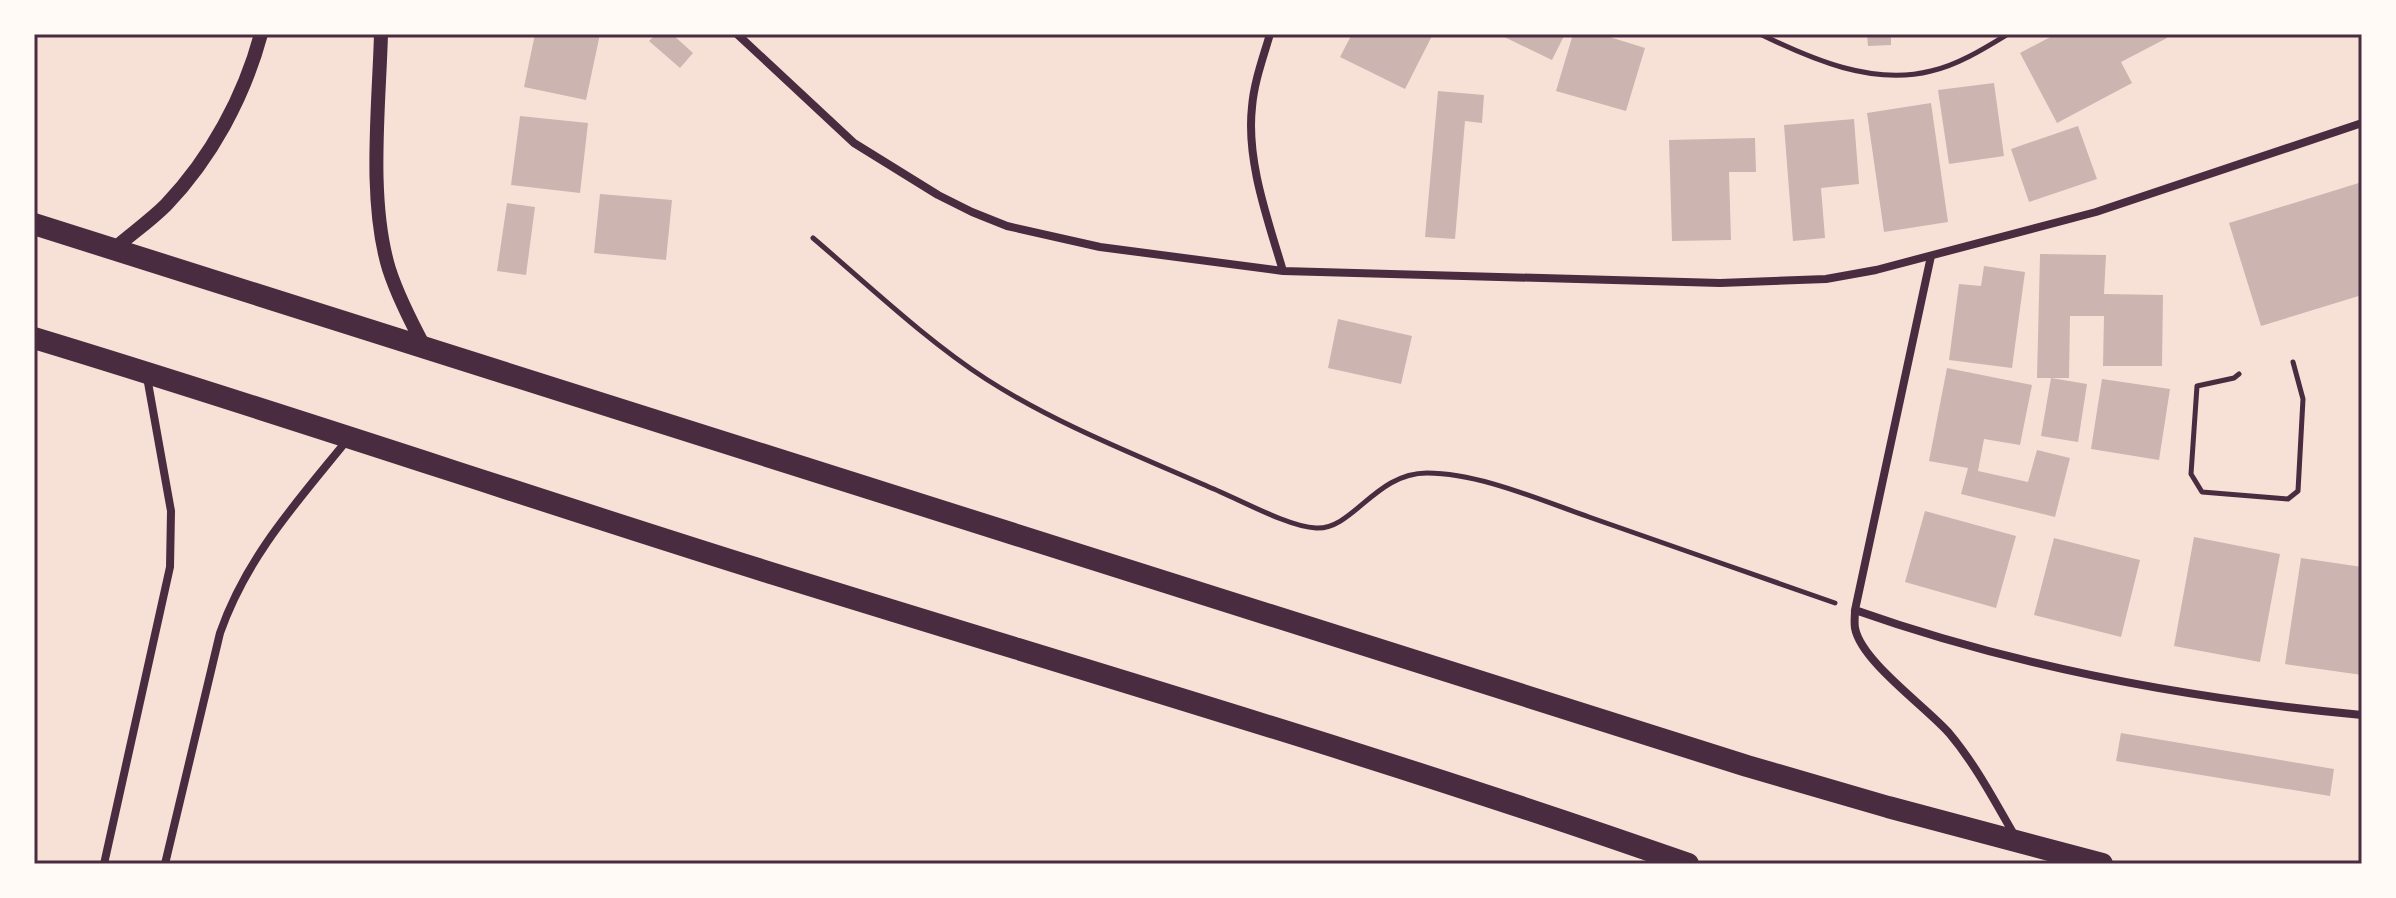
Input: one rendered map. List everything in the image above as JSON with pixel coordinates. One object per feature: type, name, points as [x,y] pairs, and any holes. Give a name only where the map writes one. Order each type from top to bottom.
[{"type":"highway","points":[[34,224],[1747,766],[2102,864]]},
{"type":"highway","points":[[34,338],[565,509],[1430,778],[1688,864]]},
{"type":"street","points":[[114,249],[164,207],[189,179],[219,134],[240,94],[261,34]]},
{"type":"street","points":[[381,34],[378,192],[381,235],[403,307],[425,348]]},
{"type":"street","points":[[737,34],[854,143],[938,195],[972,212],[1007,226],[1100,247],[1283,271],[1778,283],[1849,275],[2096,212],[2362,123]]},
{"type":"street","points":[[1270,34],[1251,108],[1252,132],[1263,200],[1283,271]]},
{"type":"street","points":[[1931,256],[1855,610],[1855,628],[1878,666],[1913,696],[1970,760],[2018,842]]},
{"type":"street","points":[[104,864],[170,567],[171,511],[146,372]]},
{"type":"street","points":[[165,864],[220,633],[231,601],[267,539],[349,439]]},
{"type":"street","points":[[1855,610],[1960,645],[2043,665],[2214,697],[2362,715]]},
{"type":"path","points":[[1760,34],[1793,50],[1839,66],[1873,74],[1907,75],[1932,71],[1960,60],[2008,34]]},
{"type":"path","points":[[813,238],[945,349],[1020,400],[1088,435],[1281,517],[1317,528],[1332,526],[1392,480],[1408,474],[1448,475],[1539,499],[1855,610]]},
{"type":"path","points":[[2239,374],[2234,378],[2197,386],[2191,474],[2202,492],[2288,499],[2298,491],[2303,399],[2293,362]]},
{"type":"building","points":[[535,34],[600,34],[586,100],[524,87]]},
{"type":"building","points":[[656,34],[672,34],[693,53],[680,68],[649,41]]},
{"type":"building","points":[[1352,34],[1433,34],[1405,89],[1340,57]]},
{"type":"building","points":[[1498,34],[1565,34],[1552,60]]},
{"type":"building","points":[[1573,34],[1600,34],[1645,48],[1626,111],[1556,91]]},
{"type":"building","points":[[1867,34],[1891,34],[1891,45],[1868,46]]},
{"type":"building","points":[[2056,34],[2165,34],[2167,38],[2121,62],[2132,83],[2057,123],[2020,53]]},
{"type":"building","points":[[1994,83],[2004,156],[1949,164],[1938,90]]},
{"type":"building","points":[[1438,91],[1484,95],[1482,123],[1465,121],[1455,239],[1425,237]]},
{"type":"building","points":[[1931,103],[1948,222],[1884,232],[1867,113]]},
{"type":"building","points":[[520,116],[588,123],[580,193],[511,185]]},
{"type":"building","points":[[1854,119],[1859,184],[1821,188],[1825,238],[1793,241],[1784,125]]},
{"type":"building","points":[[2078,126],[2097,179],[2029,202],[2011,149]]},
{"type":"building","points":[[1755,138],[1756,172],[1729,172],[1731,240],[1672,241],[1669,140]]},
{"type":"building","points":[[2362,182],[2362,295],[2261,326],[2229,223]]},
{"type":"building","points":[[600,194],[672,200],[666,260],[594,253]]},
{"type":"building","points":[[507,203],[535,207],[526,275],[497,271]]},
{"type":"building","points":[[2040,254],[2106,255],[2104,294],[2163,295],[2162,366],[2103,366],[2104,316],[2070,316],[2069,378],[2037,378]]},
{"type":"building","points":[[1984,266],[2025,272],[2012,368],[1949,360],[1959,284],[1981,286]]},
{"type":"building","points":[[1338,319],[1412,336],[1401,384],[1328,368]]},
{"type":"building","points":[[1947,368],[2032,385],[2020,445],[1984,439],[1978,471],[2028,482],[2037,450],[2070,458],[2055,517],[1961,494],[1968,468],[1929,461]]},
{"type":"building","points":[[2051,378],[2087,384],[2078,442],[2041,436]]},
{"type":"building","points":[[2102,379],[2170,389],[2159,460],[2091,449]]},
{"type":"building","points":[[1925,511],[2016,536],[1996,608],[1905,582]]},
{"type":"building","points":[[2194,537],[2280,554],[2260,662],[2174,646]]},
{"type":"building","points":[[2054,538],[2140,560],[2121,637],[2034,615]]},
{"type":"building","points":[[2301,558],[2362,567],[2362,675],[2285,664]]},
{"type":"building","points":[[2121,733],[2334,769],[2330,796],[2116,761]]}]
